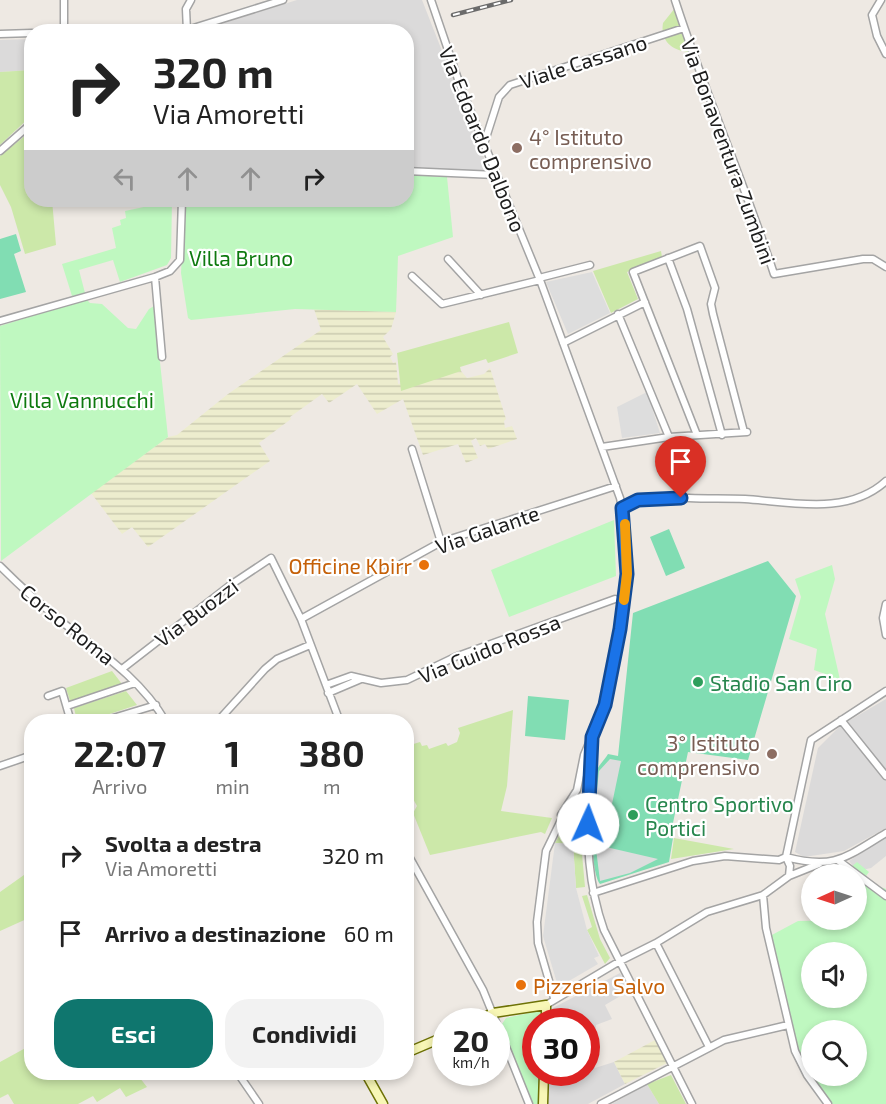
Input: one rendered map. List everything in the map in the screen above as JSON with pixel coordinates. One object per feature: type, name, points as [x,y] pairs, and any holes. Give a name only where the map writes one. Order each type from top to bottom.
[{"type":"main road","points":[[510,1015],[546,1005]]},
{"type":"main road","points":[[414,1050],[432,1042]]},
{"type":"main road","points":[[370,1080],[383,1104]]},
{"type":"main road","points":[[543,1104],[544,1086]]},
{"type":"street","points":[[64,0],[64,24]]},
{"type":"street","points":[[187,24],[186,9],[191,0]]},
{"type":"street","points":[[209,24],[283,0]]},
{"type":"street","name":"Via Edoardo Dalbono","points":[[431,0],[460,85],[539,279],[602,447],[622,508],[627,574],[620,629],[605,705],[584,755],[577,790],[561,815],[546,851],[537,922],[538,943],[554,998]]},
{"type":"street","name":"Via Bonaventura Zumbini","points":[[675,0],[708,98],[757,223],[774,274],[863,259],[873,259],[886,267]]},
{"type":"street","points":[[881,0],[872,15],[877,36],[886,54]]},
{"type":"street","name":"Viale Cassano","points":[[484,144],[499,97],[510,85],[684,28]]},
{"type":"street","points":[[0,34],[24,33]]},
{"type":"street","points":[[0,151],[24,130]]},
{"type":"street","points":[[414,171],[496,175]]},
{"type":"street","points":[[0,321],[155,278],[170,271],[180,260],[182,207]]},
{"type":"street","points":[[602,447],[669,437],[746,432],[713,314],[711,304],[715,288],[700,246],[633,272],[697,435]]},
{"type":"street","points":[[668,258],[687,309],[722,435]]},
{"type":"street","points":[[448,259],[481,295]]},
{"type":"street","points":[[412,276],[442,304],[590,265]]},
{"type":"street","points":[[155,278],[162,357]]},
{"type":"street","points":[[563,343],[645,302]]},
{"type":"street","points":[[618,314],[669,437]]},
{"type":"street","points":[[412,449],[441,542]]},
{"type":"street","points":[[622,508],[638,500],[660,498],[743,499],[816,505],[867,495],[886,481]]},
{"type":"street","name":"Via Galante","points":[[301,619],[441,542],[616,486]]},
{"type":"street","name":"Via Buozzi","points":[[122,669],[229,586],[272,558],[301,619]]},
{"type":"street","name":"Corso Roma","points":[[0,566],[54,615],[122,669],[156,705],[161,714]]},
{"type":"street","name":"Via Guido Rossa","points":[[361,679],[381,683],[407,680],[455,657],[615,598]]},
{"type":"street","points":[[886,604],[883,618],[886,635]]},
{"type":"street","points":[[301,619],[337,714]]},
{"type":"street","points":[[224,714],[277,659],[310,645]]},
{"type":"street","points":[[326,686],[351,676],[361,679]]},
{"type":"street","points":[[328,693],[361,679]]},
{"type":"street","points":[[67,706],[135,683]]},
{"type":"street","points":[[48,696],[62,691],[69,714]]},
{"type":"street","points":[[789,876],[790,866],[786,857],[812,740],[886,691]]},
{"type":"street","points":[[126,714],[156,705]]},
{"type":"street","points":[[841,720],[886,776]]},
{"type":"street","points":[[592,737],[588,868],[593,894],[604,930],[692,1104]]},
{"type":"street","points":[[0,766],[24,758]]},
{"type":"street","points":[[561,815],[569,810],[578,810],[588,824]]},
{"type":"street","points":[[593,894],[693,861],[725,856],[779,860],[786,857],[819,864],[839,861],[886,833]]},
{"type":"street","points":[[839,861],[886,897]]},
{"type":"street","points":[[414,865],[483,990],[490,1008]]},
{"type":"street","points":[[546,1005],[554,998],[656,943],[707,912],[763,895],[789,876],[801,871]]},
{"type":"street","points":[[763,895],[766,928],[788,1024],[799,1059],[828,1104]]},
{"type":"street","points":[[656,943],[709,1047]]},
{"type":"street","points":[[601,1104],[671,1065],[724,1040],[788,1024]]},
{"type":"street","points":[[510,1056],[529,1104]]},
{"type":"street","points":[[242,1080],[259,1104]]},
{"type":"shaded area","points":[[297,0],[422,0],[488,168],[487,174],[414,169],[414,24],[221,24]]},
{"type":"shaded area","points":[[24,39],[24,70],[0,72],[0,40]]},
{"type":"shaded area","points":[[592,272],[610,313],[568,334],[546,282]]},
{"type":"shaded area","points":[[647,392],[660,433],[622,438],[617,407]]},
{"type":"shaded area","points":[[886,699],[886,828],[844,851],[804,857],[795,852],[818,748],[840,726]]},
{"type":"shaded area","points":[[610,759],[621,761],[612,804],[605,813],[610,824],[606,847],[658,859],[630,873],[600,881],[593,825],[599,771]]},
{"type":"shaded area","points":[[886,837],[886,856],[871,868],[867,869],[867,864],[852,864],[849,861]]},
{"type":"shaded area","points":[[555,843],[573,844],[576,888],[587,930],[599,956],[594,958],[598,964],[562,985],[557,983],[543,936]]},
{"type":"shaded area","points":[[620,973],[629,991],[605,1005],[612,1019],[600,1024],[600,1008],[553,1008]]},
{"type":"shaded area","points":[[614,1062],[625,1084],[588,1104],[547,1104],[549,1086],[600,1086],[600,1066]]},
{"type":"shaded area","points":[[647,1084],[659,1104],[612,1104]]},
{"type":"green space","points":[[675,8],[690,52],[673,47],[663,35],[663,23]]},
{"type":"green space","points":[[24,70],[24,123],[0,145],[0,72]]},
{"type":"green space","points":[[24,137],[24,207],[53,207],[56,245],[25,254],[11,207],[0,185],[0,156]]},
{"type":"green space","name":"Villa Bruno","points":[[414,175],[447,177],[453,237],[398,256],[396,312],[295,309],[191,320],[188,318],[181,273],[185,207],[414,207]]},
{"type":"green space","name":"Villa Bruno","points":[[144,207],[172,207],[171,258],[167,265],[120,282],[113,260],[79,270],[85,293],[72,296],[62,264],[116,248],[112,228],[121,225],[120,220],[126,218],[125,211]]},
{"type":"green space","points":[[16,234],[21,251],[14,254],[26,292],[0,299],[0,239]]},
{"type":"green space","points":[[661,251],[662,257],[627,272],[638,299],[611,313],[593,271]]},
{"type":"green space","name":"Villa Vannucchi","points":[[86,299],[90,303],[102,304],[128,328],[136,329],[149,309],[154,306],[168,437],[1,561],[0,326]]},
{"type":"green space","points":[[314,309],[396,312],[391,329],[383,337],[393,354],[390,357],[393,363],[396,362],[398,384],[461,371],[467,378],[484,374],[490,368],[506,419],[505,428],[512,426],[517,439],[488,449],[485,444],[480,446],[476,438],[471,441],[478,458],[466,463],[458,444],[423,455],[403,399],[377,414],[357,384],[329,403],[322,394],[290,417],[291,419],[259,443],[270,461],[148,547],[132,527],[122,534],[91,493],[168,437],[177,435],[228,394],[321,330]]},
{"type":"green space","points":[[509,322],[518,353],[488,363],[486,359],[460,367],[461,371],[401,391],[397,353]]},
{"type":"green space","points":[[614,520],[616,576],[509,617],[491,570]]},
{"type":"green space","points":[[669,529],[685,568],[666,576],[650,537]]},
{"type":"green space","name":"Stadio San Ciro","points":[[768,561],[796,596],[748,760],[688,752],[670,837],[673,838],[669,862],[600,884],[596,876],[592,847],[593,793],[599,766],[608,754],[618,756],[633,613]]},
{"type":"green space","points":[[832,565],[835,579],[825,614],[841,684],[830,691],[825,674],[814,670],[817,649],[789,639],[801,597],[795,579]]},
{"type":"green space","points":[[112,671],[122,684],[70,701],[66,688]]},
{"type":"green space","points":[[126,691],[137,705],[109,714],[75,714],[74,708]]},
{"type":"green space","points":[[528,696],[569,700],[565,740],[525,736]]},
{"type":"green space","points":[[513,710],[507,786],[501,811],[552,818],[545,834],[541,832],[430,855],[414,815],[417,806],[414,801],[414,744],[420,742],[422,746],[427,745],[429,749],[446,743],[448,746],[457,742],[460,733],[458,728]]},
{"type":"green space","points":[[575,817],[579,821],[585,887],[576,888],[573,844],[555,843],[569,818]]},
{"type":"green space","points":[[674,838],[734,849],[671,859]]},
{"type":"green space","points":[[24,875],[24,920],[0,931],[0,892]]},
{"type":"green space","points":[[867,877],[875,885],[886,889],[886,1104],[832,1104],[818,1086],[867,1086],[867,1020],[801,1020],[801,1057],[796,1048],[770,936],[801,921],[801,930],[867,930]]},
{"type":"green space","points":[[587,895],[600,939],[610,958],[605,964],[587,930],[592,927],[582,896]]},
{"type":"green space","points":[[522,1015],[522,1081],[510,1047],[510,1017]]},
{"type":"green space","points":[[655,1040],[667,1063],[625,1084],[614,1062]]},
{"type":"green space","points":[[24,1049],[24,1080],[142,1080],[147,1087],[126,1097],[120,1088],[97,1102],[93,1096],[78,1104],[14,1104],[8,1094],[0,1098],[0,1062]]},
{"type":"green space","points":[[671,1075],[686,1104],[659,1104],[647,1084]]},
{"type":"green space","points":[[524,1086],[539,1086],[539,1104],[530,1104]]},
{"type":"railway","points":[[453,15],[511,0]]},
{"type":"slow traffic","points":[[624,600],[627,574],[625,524]]},
{"type":"place","name":"4° Istituto comprensivo","points":[[517,148]]},
{"type":"place","name":"Officine Kbirr","points":[[424,565]]},
{"type":"place","name":"Stadio San Ciro","points":[[698,682]]},
{"type":"place","name":"3° Istituto comprensivo","points":[[772,754]]},
{"type":"place","name":"Centro Sportivo Portici","points":[[633,815]]},
{"type":"place","name":"Pizzeria Salvo","points":[[521,985]]},
{"type":"route","points":[[588,824],[593,756],[592,737],[605,705],[620,629],[627,574],[622,508],[638,500],[681,498]]}]
